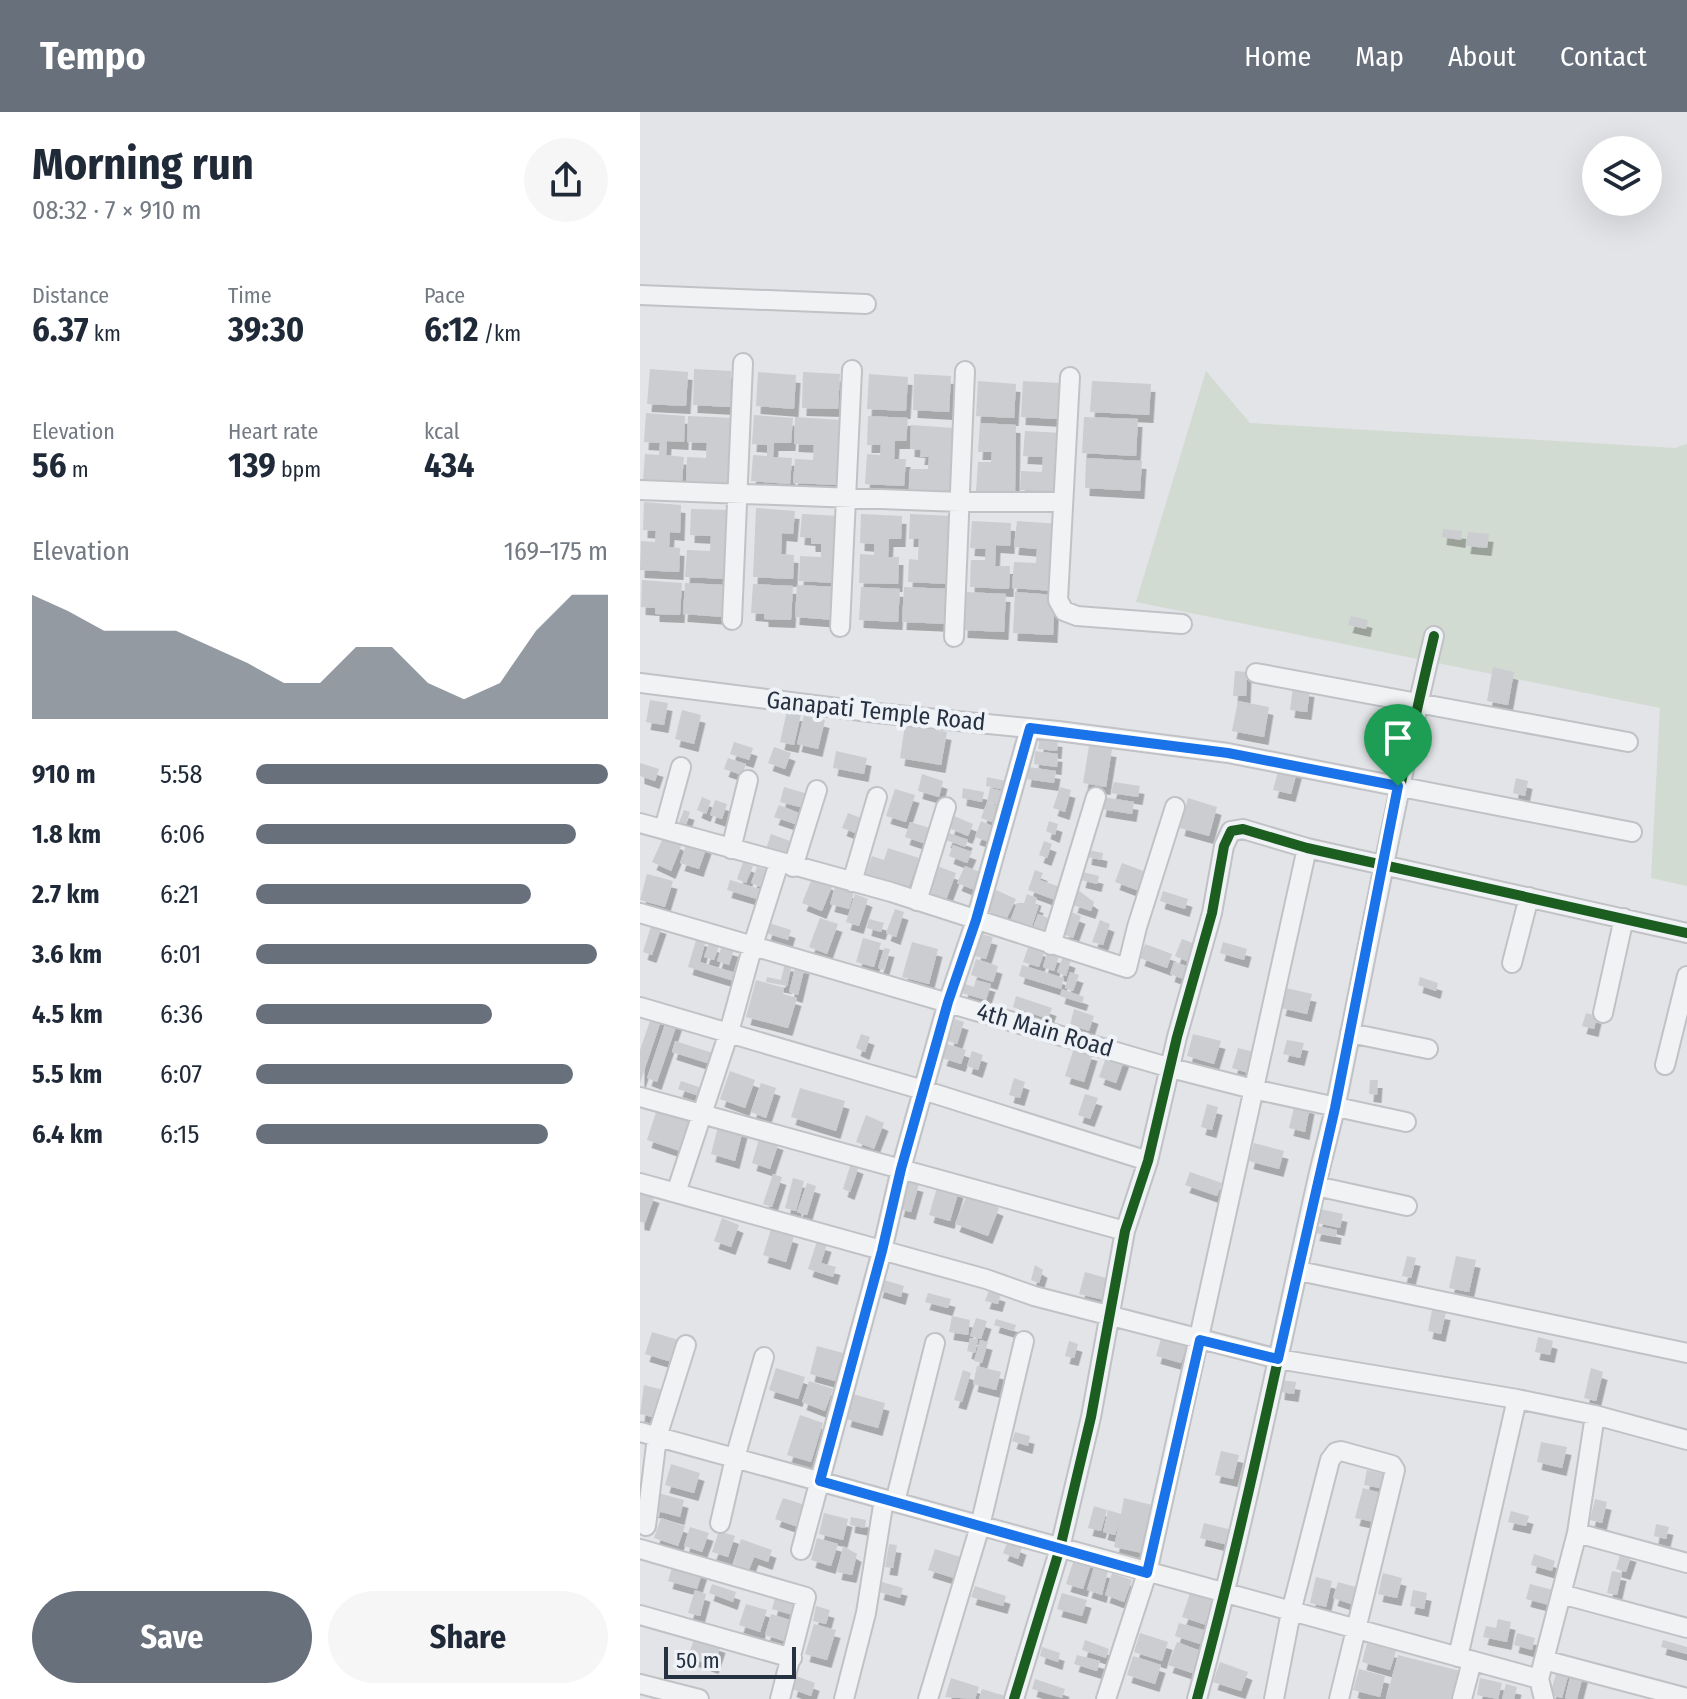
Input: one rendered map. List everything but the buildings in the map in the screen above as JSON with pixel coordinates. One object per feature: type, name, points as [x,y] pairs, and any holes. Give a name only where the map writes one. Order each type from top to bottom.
[{"type":"street","points":[[640,295],[866,304]]},
{"type":"street","points":[[732,620],[743,363]]},
{"type":"street","points":[[840,627],[852,370]]},
{"type":"street","points":[[954,637],[965,371]]},
{"type":"street","points":[[1070,377],[1058,600],[1064,611],[1077,616],[1182,624]]},
{"type":"street","points":[[640,490],[960,502],[1063,502]]},
{"type":"street","points":[[1197,1699],[1226,1595],[1299,1271],[1335,1108],[1398,786],[1434,636]]},
{"type":"street","points":[[1256,673],[1628,742]]},
{"type":"street","name":"Ganapati Temple Road","points":[[640,683],[1228,753],[1632,832]]},
{"type":"street","points":[[801,1550],[923,1090],[976,920],[1030,728]]},
{"type":"street","points":[[664,829],[681,767]]},
{"type":"street","points":[[731,849],[748,780]]},
{"type":"street","points":[[676,1193],[729,1032],[753,945],[817,790]]},
{"type":"street","points":[[852,882],[877,797]]},
{"type":"street","points":[[1051,945],[1096,797]]},
{"type":"street","points":[[917,901],[946,807]]},
{"type":"street","points":[[640,823],[917,901],[1127,968],[1175,807]]},
{"type":"street","points":[[1014,1699],[1060,1548],[1091,1417],[1125,1231],[1148,1161],[1177,1037],[1212,913],[1224,846],[1231,831],[1243,829],[1307,848],[1687,933]]},
{"type":"street","points":[[1106,1699],[1147,1573],[1307,848]]},
{"type":"street","points":[[1512,963],[1529,897]]},
{"type":"street","name":"4th Main Road","points":[[640,913],[1171,1068],[1406,1122]]},
{"type":"street","points":[[1603,1013],[1624,918]]},
{"type":"street","points":[[1665,1065],[1687,976]]},
{"type":"street","points":[[640,1007],[923,1090],[1148,1161]]},
{"type":"street","points":[[1350,1033],[1428,1049]]},
{"type":"street","points":[[640,1097],[1125,1231]]},
{"type":"street","points":[[640,1183],[986,1279],[1034,1296],[1112,1314],[1200,1340],[1278,1359],[1595,1415],[1687,1440]]},
{"type":"street","points":[[1316,1186],[1407,1206]]},
{"type":"street","points":[[1299,1271],[1687,1353]]},
{"type":"street","points":[[928,1699],[980,1526],[1024,1341]]},
{"type":"street","points":[[844,1699],[866,1613],[889,1500],[935,1343]]},
{"type":"street","points":[[646,1526],[649,1434],[686,1345]]},
{"type":"street","points":[[720,1523],[764,1357]]},
{"type":"street","points":[[1462,1699],[1465,1659],[1517,1399]]},
{"type":"street","points":[[1544,1699],[1539,1679],[1577,1533],[1595,1415]]},
{"type":"street","points":[[649,1434],[1539,1679]]},
{"type":"street","points":[[1274,1699],[1291,1612],[1330,1460],[1341,1451],[1387,1463],[1395,1470],[1395,1478],[1339,1699]]},
{"type":"street","points":[[1577,1533],[1687,1563]]},
{"type":"street","points":[[640,1549],[806,1597],[780,1699]]},
{"type":"street","points":[[1561,1594],[1687,1628]]},
{"type":"street","points":[[640,1615],[792,1658]]},
{"type":"street","points":[[1544,1660],[1687,1698]]},
{"type":"street","points":[[640,1684],[699,1699]]},
{"type":"shaded area","points":[[1206,371],[1250,423],[1675,448],[1687,444],[1687,886],[1651,878],[1660,708],[1136,602]]},
{"type":"cycle path","points":[[1197,1699],[1245,1508],[1336,1104],[1434,636]]},
{"type":"cycle path","points":[[1014,1699],[1060,1548],[1091,1417],[1125,1231],[1148,1161],[1177,1037],[1212,913],[1224,846],[1231,831],[1243,829],[1307,848],[1687,933]]},
{"type":"route","points":[[1030,728],[1228,753],[1398,786],[1335,1108],[1278,1359],[1200,1340],[1147,1573],[820,1481],[901,1169],[1030,728]]}]
